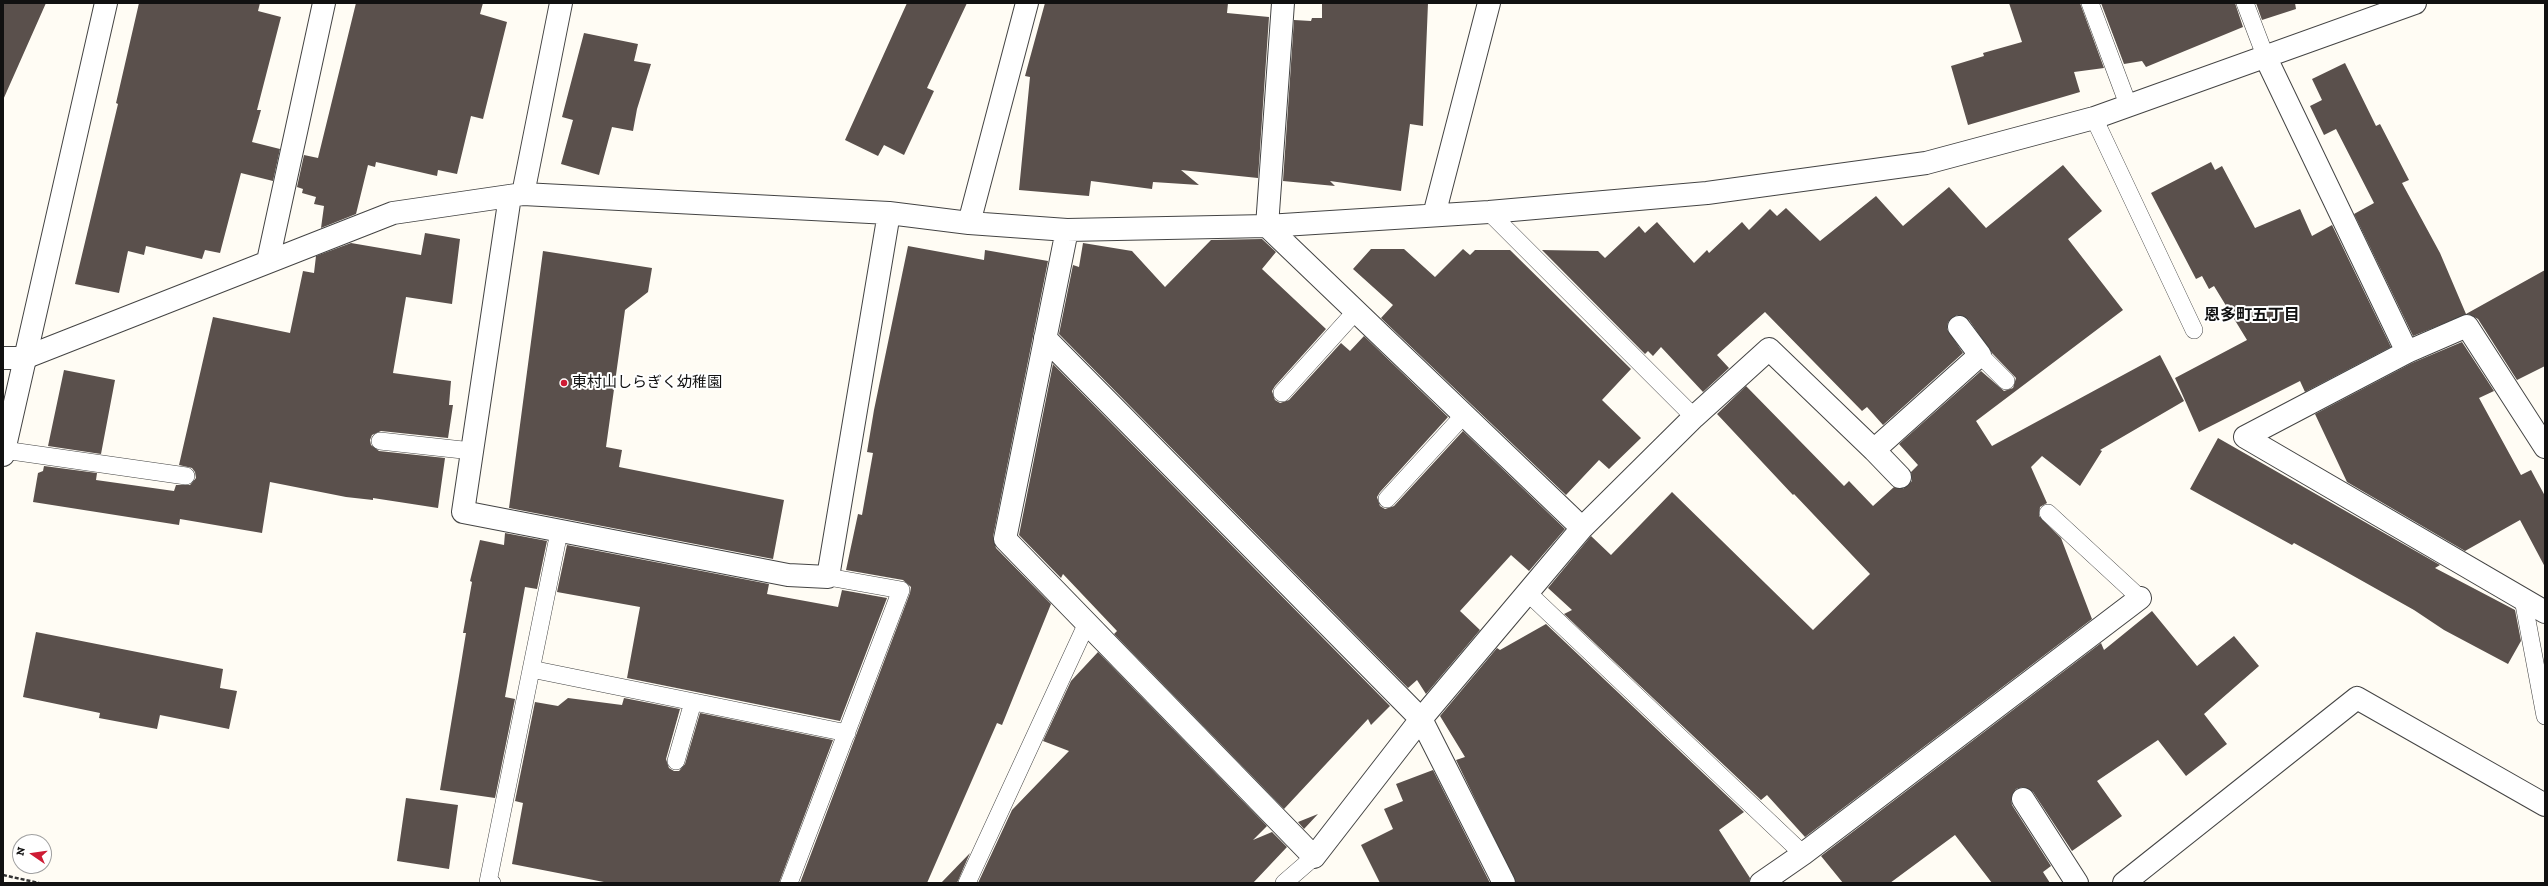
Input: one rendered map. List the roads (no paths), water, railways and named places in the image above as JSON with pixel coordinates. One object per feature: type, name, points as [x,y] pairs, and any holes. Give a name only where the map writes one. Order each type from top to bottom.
[{"type":"street","points":[[3,452],[13,358],[106,3]]},
{"type":"street","points":[[268,261],[324,3]]},
{"type":"street","points":[[561,3],[516,195],[463,512],[558,532],[788,575],[828,577],[889,213]]},
{"type":"street","points":[[969,222],[1027,3]]},
{"type":"street","points":[[1267,226],[1283,3]]},
{"type":"street","points":[[1434,215],[1490,3]]},
{"type":"street","points":[[13,358],[393,213],[516,195],[889,213],[969,222],[1067,230],[1267,226],[1489,212],[1707,193],[1926,163],[2094,118],[2266,58],[2414,3]]},
{"type":"street","points":[[2266,58],[2407,352]]},
{"type":"street","points":[[1267,226],[1463,416],[1582,528]]},
{"type":"street","points":[[1067,230],[1004,539],[1314,857],[1421,719],[1582,528],[1694,417],[1769,349],[1900,477]]},
{"type":"street","points":[[2545,447],[2468,326],[2407,352],[2245,437],[2545,612]]},
{"type":"street","points":[[1874,450],[1980,355],[1959,327]]},
{"type":"street","points":[[1045,338],[1421,719],[1504,883]]},
{"type":"street","points":[[1761,883],[1804,854],[2140,598]]},
{"type":"street","points":[[2124,883],[2357,698],[2545,805]]},
{"type":"street","points":[[2023,799],[2077,883]]},
{"type":"lane","points":[[2090,3],[2129,107]]},
{"type":"lane","points":[[2245,3],[2266,58]]},
{"type":"lane","points":[[2094,118],[2194,330]]},
{"type":"lane","points":[[1489,212],[1694,417]]},
{"type":"lane","points":[[1282,393],[1356,311]]},
{"type":"lane","points":[[1980,355],[2006,381]]},
{"type":"lane","points":[[1387,499],[1463,416]]},
{"type":"lane","points":[[380,441],[472,451]]},
{"type":"lane","points":[[3,452],[186,476]]},
{"type":"lane","points":[[2048,513],[2140,598]]},
{"type":"lane","points":[[492,883],[488,882],[558,532]]},
{"type":"lane","points":[[789,883],[901,590],[828,577]]},
{"type":"lane","points":[[1527,592],[1804,854]]},
{"type":"lane","points":[[2523,599],[2545,716]]},
{"type":"lane","points":[[967,883],[1087,623]]},
{"type":"lane","points":[[531,669],[847,733]]},
{"type":"lane","points":[[676,761],[693,702]]},
{"type":"lane","points":[[1284,883],[1314,857]]},
{"type":"place","name":"東村山しらぎく幼稚園","points":[[564,383]]},
{"type":"district","name":"恩多町五丁目","points":[[2252,315]]}]
